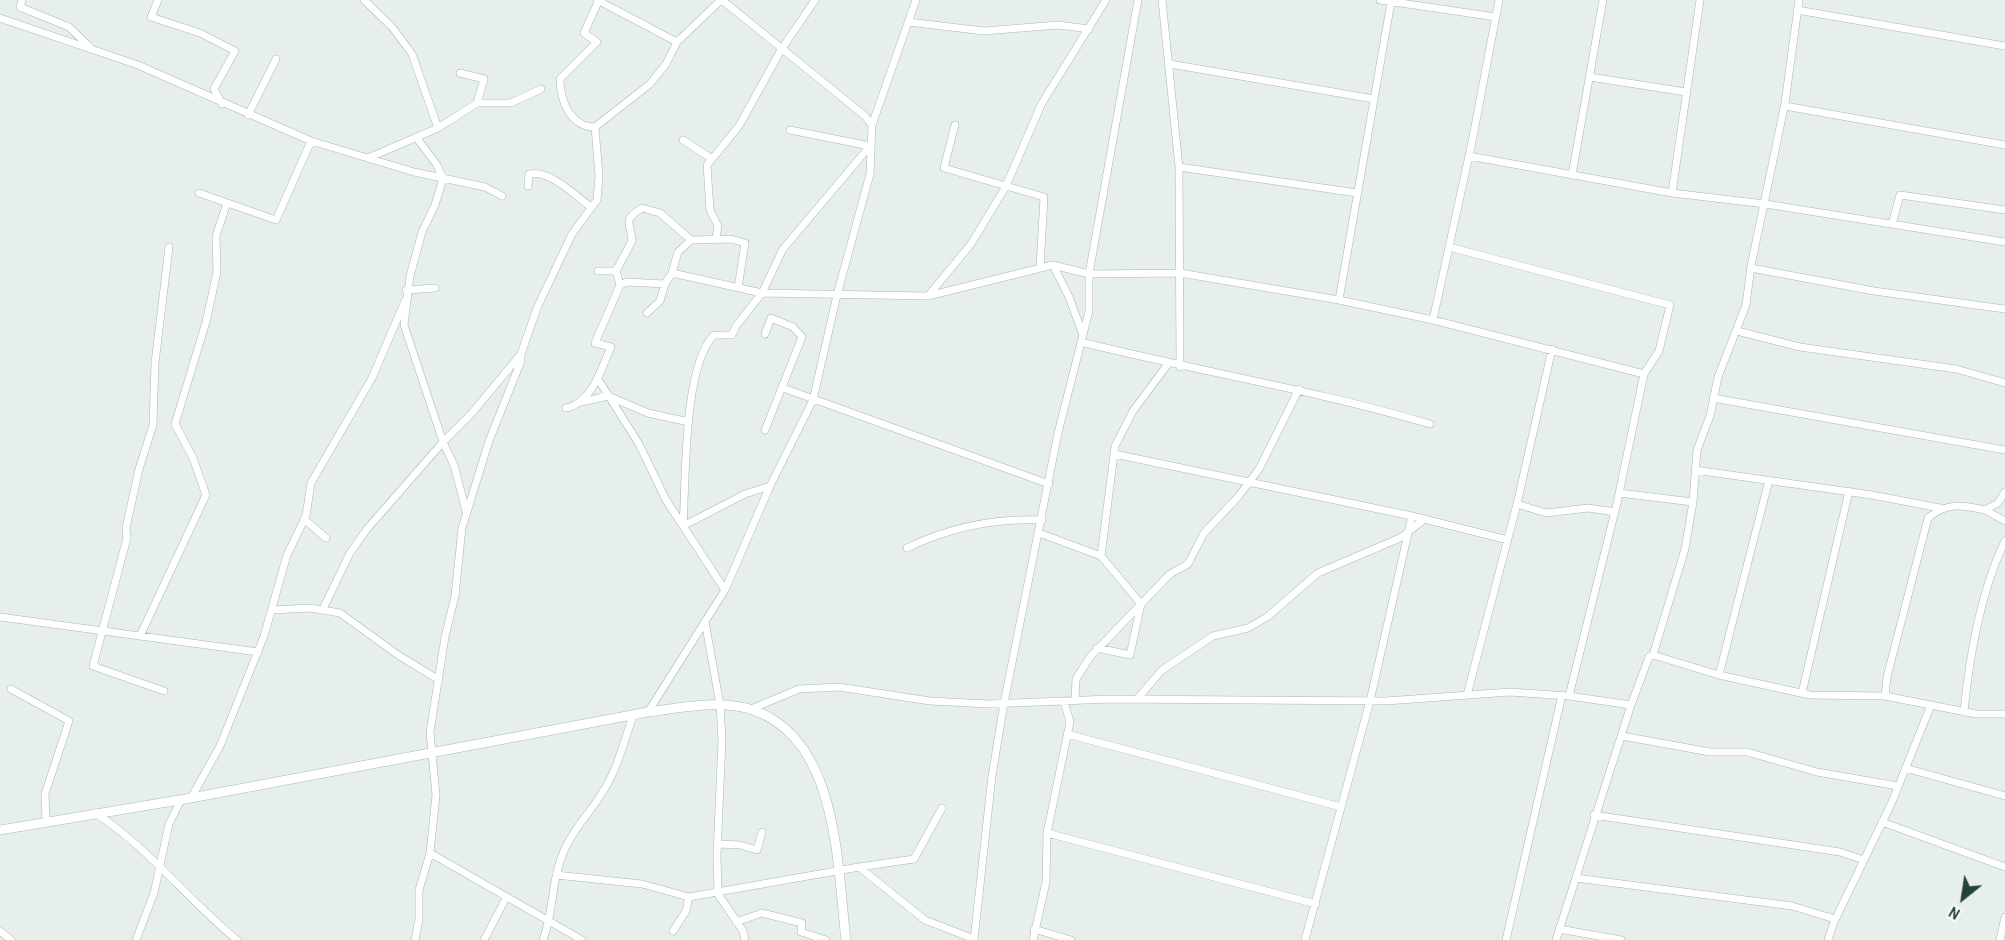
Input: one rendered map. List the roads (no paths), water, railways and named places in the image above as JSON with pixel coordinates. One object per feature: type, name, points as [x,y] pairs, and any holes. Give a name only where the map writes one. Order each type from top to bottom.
[{"type":"street","points":[[22,0],[20,7],[69,27],[93,49]]},
{"type":"street","points":[[158,0],[151,17],[200,33],[235,51],[214,89],[222,104]]},
{"type":"street","points":[[364,0],[392,27],[412,54],[438,128]]},
{"type":"street","points":[[677,42],[598,0],[584,33],[597,42],[560,79],[560,97],[573,118],[584,127],[595,127],[650,84],[666,64],[677,42],[722,0],[865,116],[872,125]]},
{"type":"street","points":[[716,238],[718,226],[710,210],[707,165],[739,126],[781,50],[815,0]]},
{"type":"street","points":[[648,712],[724,590],[770,486],[814,398],[837,295],[870,174],[872,125],[916,0]]},
{"type":"street","points":[[928,296],[971,244],[1006,186],[1042,103],[1106,0]]},
{"type":"street","points":[[859,867],[925,920],[974,939],[992,776],[1004,703],[1048,484],[1089,311],[1089,274],[1138,0]]},
{"type":"street","points":[[1162,0],[1179,167],[1180,367]]},
{"type":"street","points":[[1380,0],[1496,17]]},
{"type":"street","points":[[1433,320],[1469,156],[1499,0]]},
{"type":"street","points":[[1572,175],[1603,0]]},
{"type":"street","points":[[1672,193],[1700,0]]},
{"type":"street","points":[[1556,940],[1594,815],[1631,705],[1649,657],[1653,655],[1684,549],[1693,502],[1697,450],[1710,416],[1718,377],[1746,305],[1751,268],[1785,106],[1799,0]]},
{"type":"street","points":[[1339,300],[1391,2]]},
{"type":"street","points":[[1797,10],[2005,46]]},
{"type":"street","points":[[0,18],[138,65],[310,141],[443,179],[485,187],[502,196]]},
{"type":"street","points":[[908,22],[984,31],[1058,25],[1089,29]]},
{"type":"street","points":[[248,115],[276,59]]},
{"type":"street","points":[[1170,64],[1374,99]]},
{"type":"street","points":[[460,73],[484,79],[477,103]]},
{"type":"street","points":[[1590,77],[1686,92]]},
{"type":"street","points":[[368,158],[438,128],[477,103],[511,103],[541,88]]},
{"type":"street","points":[[1785,106],[2005,146]]},
{"type":"street","points":[[955,125],[944,168],[1044,197],[1040,268]]},
{"type":"street","points":[[415,940],[421,881],[430,853],[436,795],[430,732],[455,596],[462,528],[489,441],[521,361],[521,354],[537,308],[572,234],[597,200],[595,127]]},
{"type":"street","points":[[790,130],[870,146]]},
{"type":"street","points":[[416,137],[437,165],[443,179],[435,205],[422,231],[406,290],[404,325],[443,442],[454,465],[466,511]]},
{"type":"street","points":[[683,140],[712,159]]},
{"type":"street","points":[[199,193],[276,220],[310,141]]},
{"type":"street","points":[[683,526],[689,422],[694,382],[705,344],[714,335],[732,335],[736,326],[762,293],[783,249],[870,146]]},
{"type":"street","points":[[1469,156],[1672,193],[1765,204],[2005,242]]},
{"type":"street","points":[[1179,167],[1358,193]]},
{"type":"street","points":[[528,186],[529,174],[536,173],[552,180],[591,207]]},
{"type":"street","points":[[1892,224],[1900,195],[2005,210]]},
{"type":"street","points":[[140,636],[206,495],[193,458],[175,424],[207,322],[217,272],[216,236],[227,203]]},
{"type":"street","points":[[581,402],[598,379],[611,347],[595,343],[620,285],[616,271],[632,240],[627,218],[642,208],[660,213],[691,240],[710,241],[716,238],[745,243],[738,288]]},
{"type":"street","points":[[647,313],[660,301],[678,252],[691,240]]},
{"type":"street","points":[[164,691],[93,666],[127,538],[126,528],[139,469],[153,425],[155,363],[169,247]]},
{"type":"street","points":[[1449,247],[1670,305],[1659,351],[1644,374],[1615,512],[1566,696],[1506,940]]},
{"type":"street","points":[[1053,265],[1069,297],[1082,339]]},
{"type":"street","points":[[672,273],[762,293],[928,296],[1053,265],[1089,274],[1180,273],[1339,300],[1433,320],[1644,374]]},
{"type":"street","points":[[1751,268],[1874,291],[2005,309]]},
{"type":"street","points":[[598,271],[616,271]]},
{"type":"street","points":[[620,285],[627,282],[665,284]]},
{"type":"street","points":[[406,290],[435,288]]},
{"type":"street","points":[[136,940],[154,893],[169,824],[220,746],[258,652],[287,555],[304,519],[311,483],[323,460],[340,438],[379,365],[405,301]]},
{"type":"street","points":[[765,334],[771,318],[793,327],[802,337],[765,430]]},
{"type":"street","points":[[1737,331],[1800,347],[1956,369],[2005,382]]},
{"type":"street","points":[[1082,339],[1180,367],[1299,389],[1430,424]]},
{"type":"street","points":[[1467,695],[1517,504],[1552,349]]},
{"type":"street","points":[[323,609],[350,553],[366,529],[443,442],[472,413],[521,354]]},
{"type":"street","points":[[1101,556],[1115,446],[1133,411],[1168,364]]},
{"type":"street","points":[[598,379],[639,444],[666,500],[724,590]]},
{"type":"street","points":[[783,388],[1048,484]]},
{"type":"street","points":[[1075,700],[1076,679],[1098,648],[1170,574],[1188,564],[1204,533],[1259,469],[1299,389]]},
{"type":"street","points":[[566,408],[608,396],[648,413],[689,422]]},
{"type":"street","points":[[1713,398],[2005,450]]},
{"type":"street","points":[[1114,454],[1412,516],[1508,540]]},
{"type":"street","points":[[1695,470],[1850,491],[1940,508],[1964,506],[1984,510],[2005,521]]},
{"type":"street","points":[[1719,675],[1769,480]]},
{"type":"street","points":[[683,526],[745,494],[770,486]]},
{"type":"street","points":[[1802,693],[1850,491]]},
{"type":"street","points":[[1984,510],[1998,502],[2005,492]]},
{"type":"street","points":[[1619,493],[1693,502]]},
{"type":"street","points":[[1517,504],[1546,513],[1588,508],[1615,512]]},
{"type":"street","points":[[1885,696],[1887,676],[1928,518],[1940,508]]},
{"type":"street","points":[[1305,940],[1370,701],[1412,516]]},
{"type":"street","points":[[304,519],[326,538]]},
{"type":"street","points":[[907,548],[981,522],[1015,519],[1042,520]]},
{"type":"street","points":[[1137,699],[1162,670],[1213,636],[1248,628],[1267,617],[1318,573],[1373,550],[1409,531],[1425,519]]},
{"type":"street","points":[[1039,533],[1101,556],[1141,604]]},
{"type":"street","points":[[1964,712],[1967,673],[1978,626],[1998,556],[2005,541]]},
{"type":"street","points":[[1098,648],[1130,655],[1141,604]]},
{"type":"street","points":[[272,610],[323,609],[340,613],[398,655],[438,680]]},
{"type":"street","points":[[0,617],[258,652]]},
{"type":"street","points":[[705,621],[720,705],[722,740],[717,844],[718,894],[745,940]]},
{"type":"street","points":[[1653,655],[1719,675],[1802,693],[1885,696],[1964,712],[2005,714]]},
{"type":"street","points":[[751,709],[799,689],[839,687],[930,701],[1004,703],[1137,699],[1370,701],[1510,692],[1566,696],[1631,705]]},
{"type":"street","points":[[12,689],[69,721],[45,794],[46,821]]},
{"type":"street","points":[[1033,940],[1046,882],[1047,833],[1070,722],[1064,701]]},
{"type":"street","points":[[0,830],[186,799],[648,712],[720,705],[751,709],[784,729],[808,754],[823,785],[833,827],[846,940]]},
{"type":"street","points":[[1828,940],[1835,919],[1898,786],[1931,705]]},
{"type":"street","points":[[543,940],[551,920],[551,892],[564,850],[588,810],[602,793],[615,768],[633,716]]},
{"type":"street","points":[[1067,734],[1341,807]]},
{"type":"street","points":[[1622,736],[1710,752],[1747,752],[1816,772],[1898,786]]},
{"type":"street","points":[[1905,768],[2005,796]]},
{"type":"street","points":[[556,876],[642,884],[689,897],[718,894],[838,869],[914,859],[942,808]]},
{"type":"street","points":[[95,813],[114,825],[237,940]]},
{"type":"street","points":[[1594,815],[1840,852],[1864,860]]},
{"type":"street","points":[[1882,822],[2005,867]]},
{"type":"street","points":[[717,844],[740,844],[757,850],[762,832]]},
{"type":"street","points":[[1047,833],[1316,904]]},
{"type":"street","points":[[430,853],[506,898],[551,920],[582,940]]},
{"type":"street","points":[[1576,878],[1792,906],[1835,919]]},
{"type":"street","points":[[672,931],[686,911],[689,897]]},
{"type":"street","points":[[484,940],[506,898]]},
{"type":"street","points":[[736,922],[762,913],[802,923],[801,932],[826,940]]},
{"type":"street","points":[[2000,940],[2005,917]]},
{"type":"street","points":[[1559,928],[1621,940]]},
{"type":"street","points":[[1034,929],[1071,940]]},
{"type":"street","points":[[0,932],[11,940]]}]
